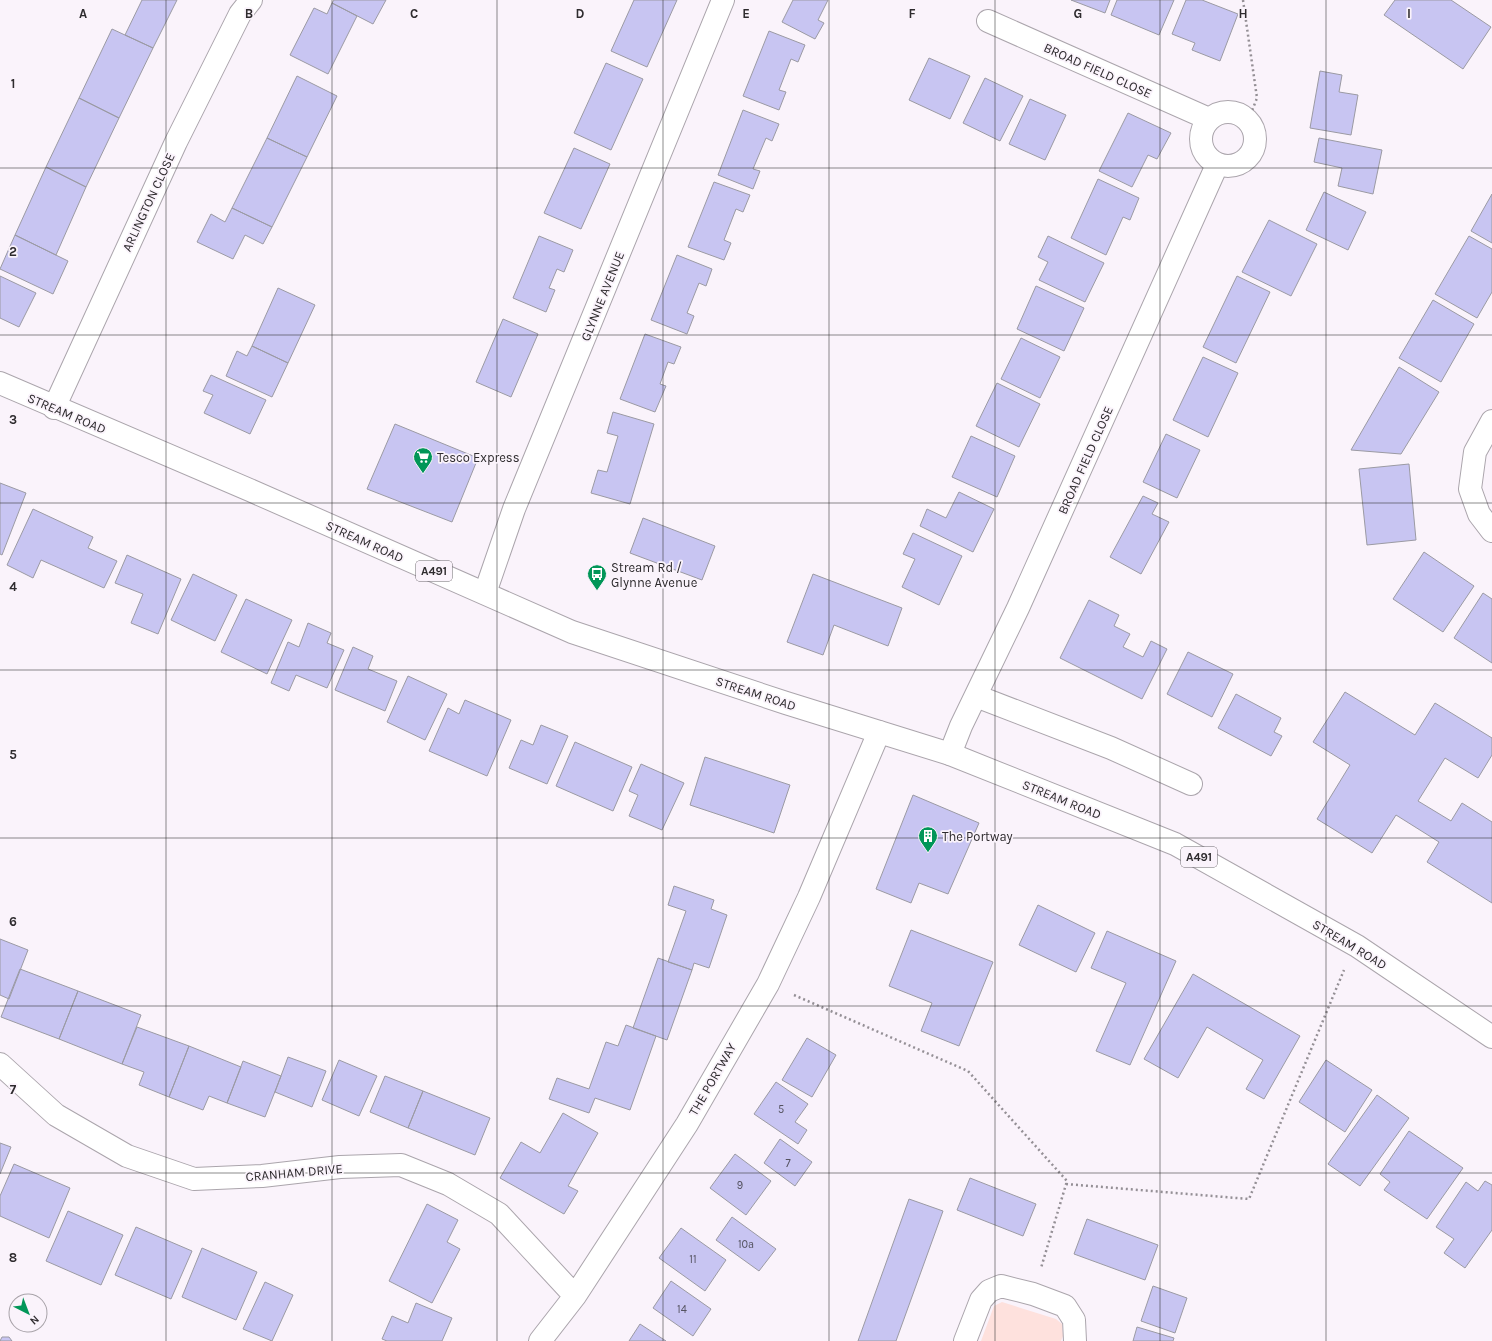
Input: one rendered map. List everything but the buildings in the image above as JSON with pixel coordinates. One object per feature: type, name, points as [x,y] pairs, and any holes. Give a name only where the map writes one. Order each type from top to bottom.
[{"type":"main road","name":"ARLINGTON CLOSE","points":[[54,408],[176,142],[240,14],[251,0]]},
{"type":"main road","name":"GLYNNE AVENUE","points":[[485,593],[514,509],[723,0]]},
{"type":"main road","name":"BROAD FIELD CLOSE","points":[[988,21],[1209,119]]},
{"type":"main road","points":[[1222,113],[1235,113],[1248,121],[1254,134],[1253,149],[1245,162],[1230,166],[1217,165],[1207,156],[1200,143],[1202,129],[1209,119],[1222,113]]},
{"type":"main road","name":"BROAD FIELD CLOSE","points":[[950,754],[961,726],[1018,608],[1217,165]]},
{"type":"main road","name":"STREAM ROAD","points":[[0,383],[54,408],[260,494],[572,632],[786,703],[950,754],[1175,844],[1357,946],[1492,1037]]},
{"type":"main road","points":[[1492,421],[1475,452],[1470,489],[1479,514],[1492,531]]},
{"type":"main road","points":[[976,696],[1111,748],[1191,784]]},
{"type":"main road","name":"THE PORTWAY","points":[[540,1341],[575,1296],[687,1124],[768,984],[809,897],[879,732]]},
{"type":"main road","name":"CRANHAM DRIVE","points":[[0,1064],[63,1119],[127,1156],[194,1179],[262,1176],[340,1167],[401,1165],[448,1184],[499,1214],[575,1296]]},
{"type":"main road","points":[[965,1341],[981,1300],[989,1291],[1001,1286],[1033,1294],[1065,1306],[1074,1320],[1075,1341]]},
{"type":"path","points":[[1243,0],[1257,98],[1248,121]]},
{"type":"path","points":[[1066,1184],[1249,1198],[1335,990],[1357,946]]},
{"type":"path","points":[[768,984],[968,1071],[1067,1181],[1033,1294]]},
{"type":"shaded area","points":[[1002,1302],[1056,1319],[1062,1324],[1063,1336],[1061,1341],[981,1341],[994,1306]]},
{"type":"place","name":"Tesco Express","points":[[423,474]]},
{"type":"place","name":"Stream Rd / Glynne Avenue","points":[[597,591]]},
{"type":"place","name":"The Portway","points":[[928,853]]}]
